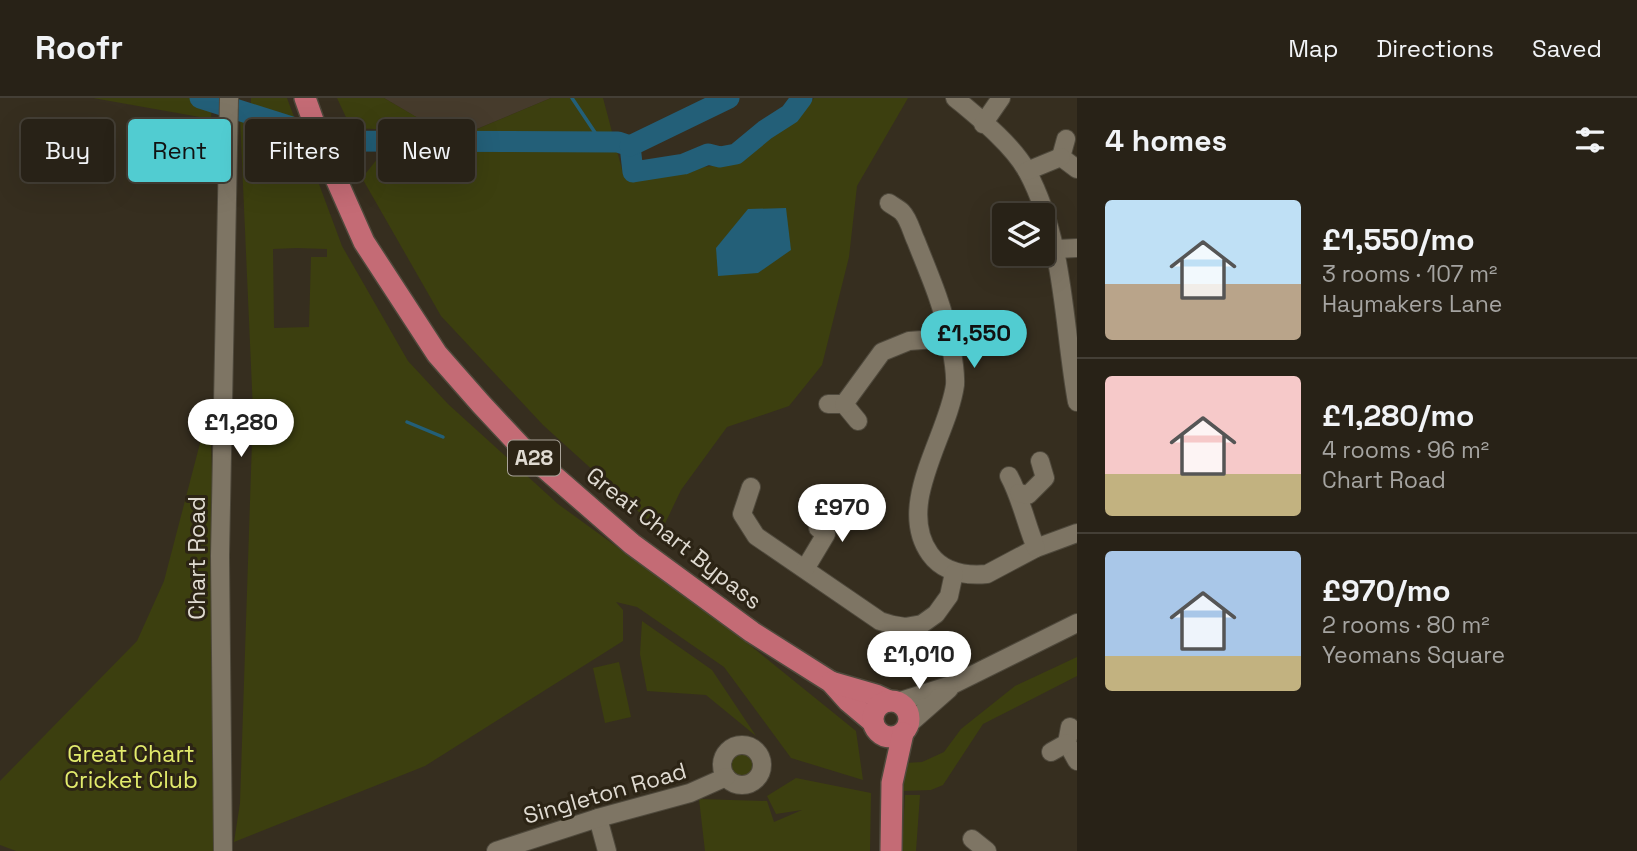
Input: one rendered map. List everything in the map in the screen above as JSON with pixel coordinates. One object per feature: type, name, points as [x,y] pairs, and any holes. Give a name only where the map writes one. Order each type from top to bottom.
[{"type":"main road","name":"Great Chart Bypass","points":[[307,105],[325,154],[364,242],[437,354],[498,422],[524,450],[632,544],[752,632],[831,682],[874,725]]},
{"type":"main road","name":"Great Chart Bypass","points":[[831,682],[893,702]]},
{"type":"main road","points":[[891,851],[892,783],[909,720],[906,709],[893,702],[879,706],[873,716],[892,783]]},
{"type":"main road","points":[[874,725],[889,737],[906,729]]},
{"type":"street","name":"Chart Road","points":[[223,851],[220,556],[229,98]]},
{"type":"street","points":[[956,98],[1009,147],[1027,171],[1057,249],[1077,402]]},
{"type":"street","points":[[983,124],[1001,98]]},
{"type":"street","points":[[1061,157],[1066,139]]},
{"type":"street","points":[[1027,171],[1061,157]]},
{"type":"street","points":[[1061,157],[1077,169]]},
{"type":"street","points":[[889,203],[904,214],[935,284],[954,358],[955,384],[919,502],[918,525],[923,545],[935,561],[954,573],[987,574],[1036,548],[1077,533]]},
{"type":"street","points":[[1057,249],[1077,248]]},
{"type":"street","points":[[858,421],[836,404],[882,352],[909,341],[949,338]]},
{"type":"street","points":[[1018,493],[1028,495],[1045,478],[1040,461]]},
{"type":"street","points":[[1009,476],[1018,493],[1021,510],[1036,548]]},
{"type":"street","points":[[751,486],[735,517],[755,536],[880,621],[905,627],[922,624],[936,614],[949,596],[954,573]]},
{"type":"street","points":[[805,569],[826,534],[818,528]]},
{"type":"street","points":[[893,702],[954,684],[1077,623]]},
{"type":"street","points":[[906,729],[954,684]]},
{"type":"street","points":[[1063,741],[1077,761]]},
{"type":"street","name":"Singleton Road","points":[[496,851],[598,818],[703,789],[726,777]]},
{"type":"street","points":[[598,818],[607,851]]},
{"type":"street","points":[[972,839],[987,851]]},
{"type":"shaded area","points":[[384,98],[551,98],[475,130],[475,119],[419,119]]},
{"type":"green space","points":[[93,98],[212,98],[211,119]]},
{"type":"green space","points":[[251,98],[287,98],[295,119],[245,119],[245,182],[318,182],[342,246],[408,361],[448,404],[558,504],[730,629],[856,731],[863,780],[791,758],[724,667],[637,607],[616,602],[623,610],[623,641],[425,766],[234,842],[240,803],[253,411],[240,117],[251,107]],"holes":[[[273,249],[327,249],[327,257],[311,257],[309,327],[274,328]]]},
{"type":"green space","points":[[337,98],[384,98],[420,119],[378,119],[378,129],[364,129],[364,119],[347,119]]},
{"type":"green space","points":[[551,98],[603,98],[624,177],[720,165],[742,159],[754,147],[797,120],[814,98],[908,98],[857,186],[849,257],[822,365],[789,406],[727,427],[681,490],[661,532],[543,425],[441,316],[364,181],[364,176],[378,158],[378,182],[475,182],[475,130]]},
{"type":"green space","name":"Great Chart Cricket Club","points":[[210,405],[216,620],[214,851],[16,851],[0,845],[0,781],[137,641],[164,581]]},
{"type":"green space","points":[[642,621],[712,670],[756,736],[706,695],[647,691],[640,654]]},
{"type":"green space","points":[[1077,657],[1077,676],[983,724],[943,785],[931,790],[902,791],[905,763],[922,762],[944,752],[961,729],[1015,686]]},
{"type":"green space","points":[[619,662],[631,717],[605,723],[593,668]]},
{"type":"green space","points":[[742,749],[753,753],[757,764],[753,775],[742,779],[731,775],[727,764],[731,753]]},
{"type":"green space","points":[[796,778],[871,793],[870,851],[705,851],[699,799],[767,801],[774,822],[802,810],[776,814],[767,796]]},
{"type":"green space","points":[[905,795],[920,795],[916,851],[902,851]]},
{"type":"water","points":[[786,208],[791,250],[758,273],[718,276],[716,248],[748,209]]},
{"type":"waterway","points":[[200,98],[336,141],[618,142],[630,146],[633,172],[684,164],[708,154],[720,157],[736,154],[790,114],[802,98]]},
{"type":"waterway","points":[[572,98],[600,140],[618,142]]},
{"type":"waterway","points":[[630,146],[729,98]]},
{"type":"waterway","points":[[407,422],[443,437]]}]
